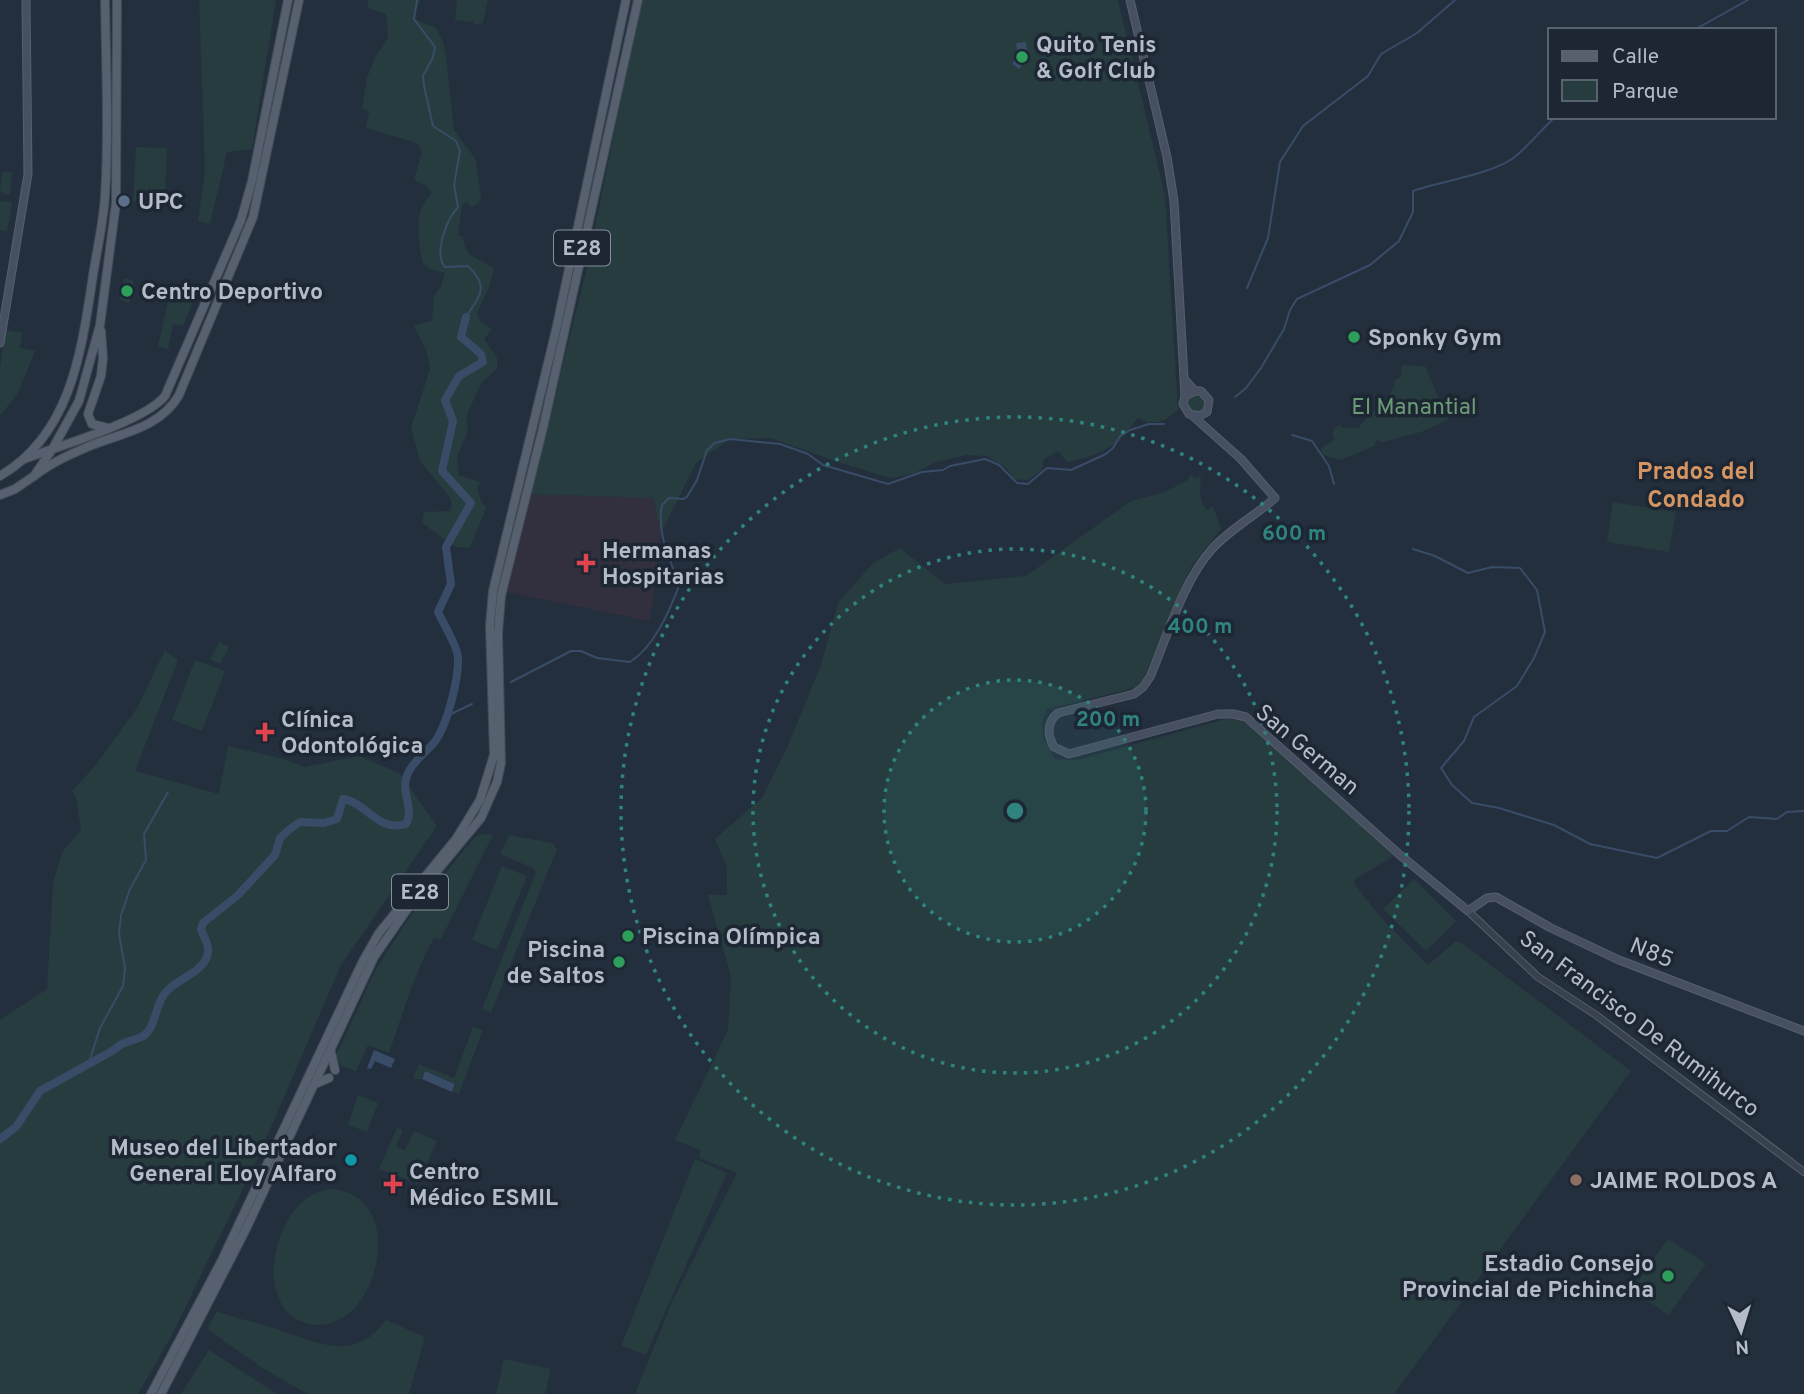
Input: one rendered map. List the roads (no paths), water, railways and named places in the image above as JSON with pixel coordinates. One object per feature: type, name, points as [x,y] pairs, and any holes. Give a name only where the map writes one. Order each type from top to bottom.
[{"type":"main road","points":[[0,343],[28,173],[26,0]]},
{"type":"main road","points":[[0,477],[24,459],[55,420],[78,366],[104,200],[105,0]]},
{"type":"main road","points":[[34,476],[79,401],[100,325],[116,203],[117,0]]},
{"type":"main road","points":[[24,459],[108,428],[155,407],[165,396],[241,220],[288,0]]},
{"type":"main road","points":[[0,495],[15,489],[64,457],[142,427],[169,410],[179,395],[253,217],[299,0]]},
{"type":"main road","name":"E28","points":[[579,242],[626,0]]},
{"type":"main road","name":"E28","points":[[495,682],[498,614],[579,242],[638,0]]},
{"type":"main road","points":[[1130,0],[1167,157],[1174,201],[1185,379],[1184,408],[1210,429]]},
{"type":"main road","points":[[268,100],[272,98],[275,102],[270,127],[271,139]]},
{"type":"main road","points":[[241,251],[237,251],[235,247],[246,218],[246,201]]},
{"type":"main road","name":"E28","points":[[161,1394],[245,1231],[385,939],[481,818],[493,793],[499,772],[495,682],[489,625],[493,591],[566,300]]},
{"type":"main road","points":[[100,325],[103,358],[101,376],[88,413],[92,424],[108,428]]},
{"type":"main road","points":[[1185,379],[1195,391]]},
{"type":"main road","points":[[1185,397],[1195,391],[1201,391],[1209,400],[1206,412],[1194,416]]},
{"type":"main road","points":[[1206,412],[1210,429]]},
{"type":"main road","name":"San German","points":[[1210,429],[1275,498],[1234,528],[1210,551],[1189,584],[1150,677],[1143,687],[1134,694],[1058,713],[1050,726],[1051,742],[1059,751],[1069,754],[1218,714],[1246,717],[1423,875]]},
{"type":"main road","points":[[24,459],[34,464],[34,476]]},
{"type":"main road","points":[[9,471],[7,483],[15,489]]},
{"type":"main road","points":[[516,492],[525,496]]},
{"type":"main road","name":"E28","points":[[151,1394],[222,1260],[363,961],[379,933],[456,839],[480,800],[492,767],[497,719]]},
{"type":"main road","name":"San Francisco De Rumihurco","points":[[1423,875],[1468,911]]},
{"type":"main road","name":"N85","points":[[1468,911],[1496,897],[1551,928],[1619,960],[1804,1031]]},
{"type":"main road","points":[[331,1052],[335,1070]]},
{"type":"main road","points":[[316,1084],[329,1078]]},
{"type":"street","name":"San Francisco De Rumihurco","points":[[1468,911],[1538,977],[1602,1020],[1804,1172]]},
{"type":"water","name":"Quito Tenis & Golf Club","points":[[1026,42],[1028,58],[1019,69],[1012,64],[1018,55],[1016,43]]},
{"type":"water","points":[[374,1050],[395,1059],[391,1068],[375,1061],[371,1069],[367,1068]]},
{"type":"water","points":[[425,1071],[455,1084],[452,1092],[422,1079]]},
{"type":"waterway","points":[[417,0],[414,19],[435,47],[423,76],[433,126],[456,141],[460,151],[454,185],[458,207],[446,228],[440,253],[445,267],[468,266],[481,286],[479,297],[466,317]]},
{"type":"waterway","points":[[1247,288],[1268,238],[1280,162],[1303,126],[1368,76],[1381,54],[1417,33],[1455,0]]},
{"type":"waterway","points":[[1698,28],[1748,0]]},
{"type":"waterway","points":[[1235,397],[1246,388],[1261,368],[1284,329],[1297,299],[1370,265],[1399,241],[1413,212],[1413,191],[1502,165],[1522,150],[1553,119]]},
{"type":"waterway","points":[[0,1139],[16,1127],[40,1091],[147,1032],[165,993],[198,969],[206,959],[208,951],[201,929],[203,923],[238,895],[275,855],[280,838],[290,829],[300,822],[324,823],[337,819],[343,799],[359,805],[380,821],[396,826],[406,824],[409,812],[405,786],[408,773],[436,740],[452,700],[457,676],[457,652],[438,612],[451,584],[446,547],[471,503],[442,471],[453,421],[445,400],[459,376],[483,362],[481,354],[461,337],[466,317]]},
{"type":"waterway","points":[[511,682],[571,651],[581,651],[597,658],[630,662],[646,647],[665,618],[679,586],[663,537],[662,505],[669,498],[687,497],[697,480],[707,450],[715,443],[730,439],[780,444],[808,454],[823,465],[888,484],[922,472],[943,470],[985,459],[999,465],[1017,483],[1028,484],[1047,468],[1071,470],[1106,454],[1120,436],[1130,430],[1149,424],[1164,424]]},
{"type":"waterway","points":[[1292,435],[1312,441],[1329,466],[1334,484]]},
{"type":"waterway","points":[[1413,549],[1435,556],[1468,573],[1492,567],[1520,568],[1537,590],[1545,632],[1534,658],[1517,686],[1474,717],[1464,741],[1441,768],[1452,785],[1472,803],[1499,808],[1554,825],[1590,844],[1657,858],[1711,831],[1727,831],[1749,817],[1777,819],[1787,812],[1804,811]]},
{"type":"waterway","points":[[449,715],[472,704]]},
{"type":"waterway","points":[[89,1062],[100,1028],[123,986],[125,968],[119,934],[121,915],[130,889],[146,860],[144,834],[168,792]]},
{"type":"place","name":"Quito Tenis & Golf Club","points":[[1022,57]]},
{"type":"place","name":"UPC","points":[[124,201]]},
{"type":"place","name":"Centro Deportivo","points":[[127,291]]},
{"type":"place","name":"Sponky Gym","points":[[1354,337]]},
{"type":"place","name":"Hermanas Hospitarias","points":[[586,563]]},
{"type":"place","name":"Clínica Odontológica","points":[[265,732]]},
{"type":"place","name":"Piscina Olímpica","points":[[628,936]]},
{"type":"place","name":"Piscina de Saltos","points":[[619,962]]},
{"type":"place","name":"Museo del Libertador General Eloy Alfaro","points":[[351,1160]]},
{"type":"place","name":"JAIME ROLDOS A","points":[[1576,1180]]},
{"type":"place","name":"Centro Médico ESMIL","points":[[393,1184]]},
{"type":"place","name":"Estadio Consejo Provincial de Pichincha","points":[[1668,1276]]},
{"type":"district","name":"Prados del Condado","points":[[1696,485]]},
{"type":"park label","name":"El Manantial","points":[[1414,406]]}]
